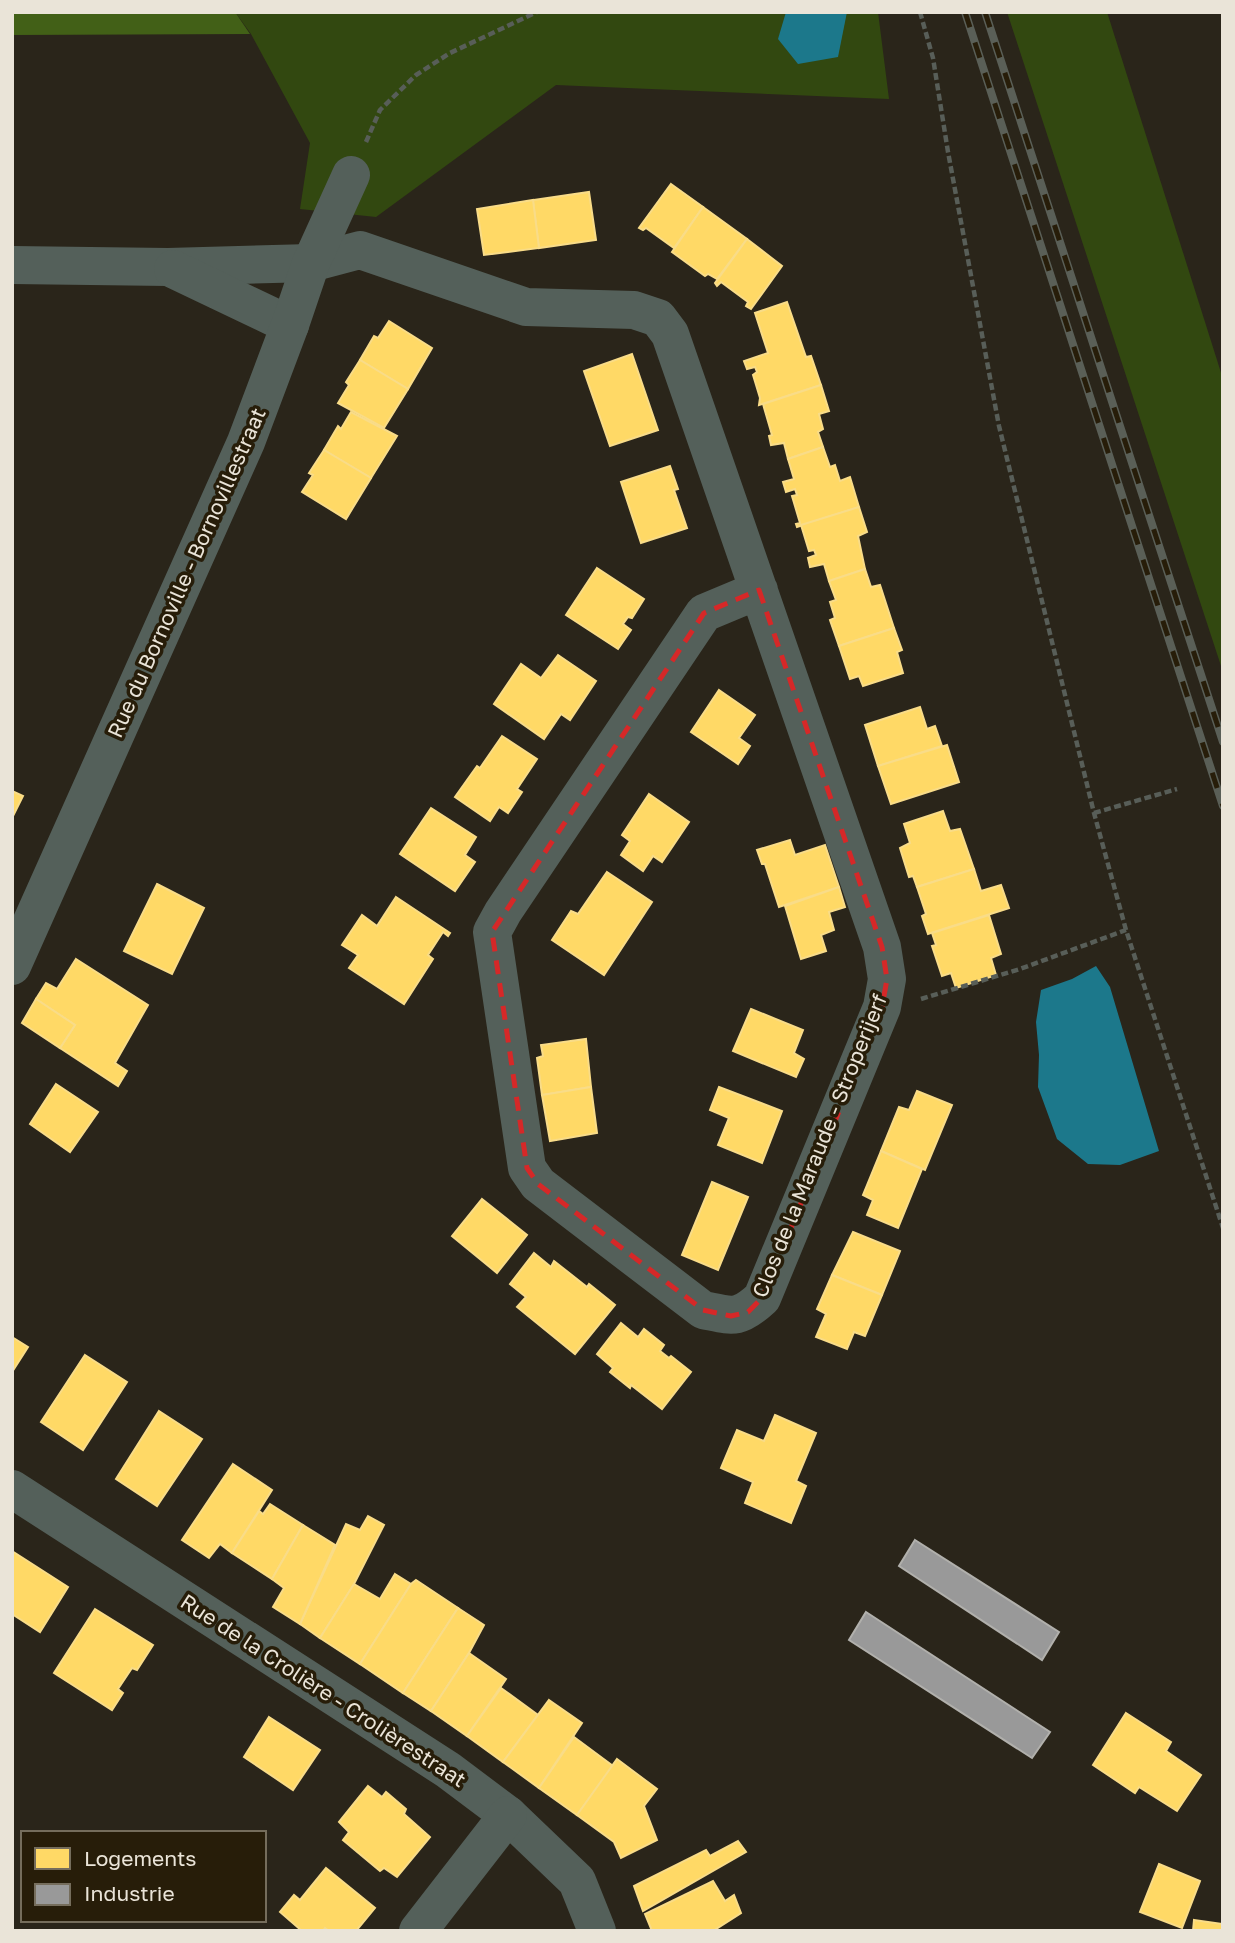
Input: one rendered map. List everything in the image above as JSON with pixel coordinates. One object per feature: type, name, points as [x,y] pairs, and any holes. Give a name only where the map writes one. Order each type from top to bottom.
[{"type":"street","name":"Rue du Bornoville - Bornovillestraat","points":[[12,966],[241,453],[311,262],[351,175]]},
{"type":"street","name":"Clos de la Maraude - Stroperijerf","points":[[12,265],[168,267],[311,262],[360,250],[526,307],[634,310],[658,318],[670,334],[759,590],[882,947],[887,979],[882,1007],[762,1298],[748,1312],[732,1316],[703,1310],[538,1184],[527,1167],[492,932],[704,613],[759,590]]},
{"type":"street","points":[[168,267],[290,325]]},
{"type":"street","name":"Rue de la Crolière - Crolièrestraat","points":[[12,1489],[447,1770],[508,1815],[577,1881],[597,1931]]},
{"type":"street","points":[[418,1931],[508,1815]]},
{"type":"path","points":[[351,175],[380,110],[415,75],[450,53],[537,12]]},
{"type":"path","points":[[920,12],[933,58],[999,426],[1094,813],[1126,930],[1223,1228]]},
{"type":"path","points":[[1094,813],[1177,789]]},
{"type":"path","points":[[882,1007],[936,996],[1126,930]]},
{"type":"highlighted area","points":[[759,590],[882,947],[887,979],[882,1007],[762,1298],[748,1312],[731,1316],[703,1310],[538,1184],[527,1168],[492,932],[704,613]]},
{"type":"green space","points":[[12,12],[235,12],[250,34],[12,35]]},
{"type":"green space","points":[[235,12],[878,12],[889,99],[556,85],[376,217],[300,209],[310,143],[251,34]]},
{"type":"green space","points":[[1007,12],[1107,12],[1223,379],[1223,672]]},
{"type":"water","points":[[786,12],[847,12],[838,57],[798,64],[778,39]]},
{"type":"water","points":[[1096,966],[1110,987],[1159,1151],[1120,1165],[1088,1164],[1057,1139],[1038,1087],[1036,1022],[1041,990],[1072,979]]},
{"type":"building: Logements","points":[[671,184],[703,207],[674,248],[646,228],[639,228]]},
{"type":"building: Logements","points":[[589,192],[596,240],[539,248],[533,200]]},
{"type":"building: Logements","points":[[533,200],[539,248],[484,255],[477,209]]},
{"type":"building: Logements","points":[[703,207],[747,239],[717,279],[708,274],[705,276],[672,252]]},
{"type":"building: Logements","points":[[747,239],[782,266],[751,309],[746,306],[748,302],[721,282],[717,286],[715,283]]},
{"type":"building: Logements","points":[[787,302],[806,357],[811,356],[821,385],[759,405],[760,398],[753,375],[757,372],[755,367],[747,369],[744,361],[768,353],[755,313]]},
{"type":"building: Logements","points":[[389,321],[432,348],[408,389],[360,360],[374,336],[378,338]]},
{"type":"building: Logements","points":[[632,354],[658,430],[610,446],[584,371]]},
{"type":"building: Logements","points":[[360,360],[408,389],[384,428],[338,403],[349,385],[346,382]]},
{"type":"building: Logements","points":[[821,385],[829,411],[819,414],[823,429],[818,432],[823,447],[788,459],[784,443],[771,445],[769,436],[772,435],[763,404]]},
{"type":"building: Logements","points":[[351,412],[397,436],[371,478],[324,450],[338,426],[341,429]]},
{"type":"building: Logements","points":[[823,447],[830,467],[835,465],[840,481],[850,477],[859,507],[797,527],[796,524],[800,523],[792,496],[797,495],[795,489],[786,492],[783,482],[794,479],[788,459]]},
{"type":"building: Logements","points":[[324,450],[371,478],[346,519],[302,492],[313,475],[309,473]]},
{"type":"building: Logements","points":[[670,466],[678,489],[674,490],[687,528],[641,543],[621,482]]},
{"type":"building: Logements","points":[[859,507],[867,532],[858,536],[865,569],[829,581],[824,564],[810,567],[808,558],[816,555],[814,550],[809,551],[801,525]]},
{"type":"building: Logements","points":[[597,568],[644,599],[632,618],[628,617],[623,624],[631,630],[618,649],[566,615]]},
{"type":"building: Logements","points":[[865,569],[871,587],[880,585],[894,628],[839,646],[830,620],[835,618],[830,602],[836,600],[829,581]]},
{"type":"building: Logements","points":[[894,628],[902,650],[897,652],[903,673],[863,686],[859,676],[850,679],[839,646]]},
{"type":"building: Logements","points":[[558,655],[596,681],[570,720],[561,714],[544,739],[494,704],[521,664],[541,678]]},
{"type":"building: Logements","points":[[719,690],[755,715],[739,738],[750,746],[738,764],[691,732]]},
{"type":"building: Logements","points":[[920,707],[927,729],[935,726],[942,746],[878,766],[865,725]]},
{"type":"building: Logements","points":[[502,736],[537,759],[517,789],[522,792],[508,813],[499,807],[490,821],[455,797],[477,766],[480,768]]},
{"type":"building: Logements","points":[[947,745],[959,782],[891,804],[878,766]]},
{"type":"building: Logements","points":[[12,791],[23,796],[12,818]]},
{"type":"building: Logements","points":[[649,794],[689,822],[662,862],[653,856],[643,871],[621,855],[630,841],[622,835]]},
{"type":"building: Logements","points":[[431,808],[476,837],[465,855],[475,862],[455,891],[400,854]]},
{"type":"building: Logements","points":[[943,811],[950,831],[960,829],[974,869],[917,887],[913,876],[909,877],[900,848],[910,843],[904,824]]},
{"type":"building: Logements","points":[[790,840],[795,855],[825,845],[839,887],[779,907],[765,864],[762,864],[757,850]]},
{"type":"building: Logements","points":[[974,869],[981,891],[1001,885],[1009,908],[928,934],[922,916],[926,914],[917,887]]},
{"type":"building: Logements","points":[[607,872],[652,902],[604,975],[552,940],[571,911],[578,914]]},
{"type":"building: Logements","points":[[157,884],[204,908],[172,974],[124,951]]},
{"type":"building: Logements","points":[[839,887],[845,907],[829,912],[834,930],[821,935],[826,951],[801,959],[785,906]]},
{"type":"building: Logements","points":[[396,897],[450,933],[448,936],[443,932],[428,955],[433,959],[404,1004],[349,968],[358,955],[342,945],[362,915],[377,926]]},
{"type":"building: Logements","points":[[989,915],[1001,954],[991,958],[996,975],[956,988],[951,973],[942,976],[932,946],[936,945],[932,933]]},
{"type":"building: Logements","points":[[76,959],[148,1005],[115,1063],[127,1071],[118,1086],[60,1048],[75,1025],[36,999],[46,983],[57,989]]},
{"type":"building: Logements","points":[[36,999],[75,1025],[60,1048],[22,1023]]},
{"type":"building: Logements","points":[[751,1009],[803,1030],[794,1053],[804,1059],[796,1077],[733,1051]]},
{"type":"building: Logements","points":[[586,1039],[591,1087],[542,1095],[537,1058],[543,1056],[541,1045]]},
{"type":"building: Logements","points":[[56,1084],[98,1112],[70,1152],[30,1124]]},
{"type":"building: Logements","points":[[591,1087],[597,1133],[550,1141],[542,1095]]},
{"type":"building: Logements","points":[[719,1087],[782,1111],[762,1163],[718,1145],[729,1118],[710,1110]]},
{"type":"building: Logements","points":[[917,1091],[952,1105],[925,1170],[881,1151],[899,1107],[909,1110]]},
{"type":"building: Logements","points":[[881,1151],[922,1169],[898,1228],[867,1215],[873,1200],[863,1195]]},
{"type":"building: Logements","points":[[712,1182],[748,1197],[718,1270],[682,1255]]},
{"type":"building: Logements","points":[[482,1199],[527,1235],[497,1273],[452,1236]]},
{"type":"building: Logements","points":[[853,1232],[900,1251],[882,1295],[832,1275]]},
{"type":"building: Logements","points":[[534,1253],[551,1267],[554,1261],[615,1305],[575,1354],[517,1307],[526,1297],[510,1284]]},
{"type":"building: Logements","points":[[832,1275],[882,1295],[865,1336],[854,1332],[847,1349],[816,1337],[826,1314],[817,1309]]},
{"type":"building: Logements","points":[[621,1323],[638,1337],[644,1329],[664,1345],[660,1351],[691,1372],[662,1409],[610,1372],[613,1368],[597,1354]]},
{"type":"building: Logements","points":[[12,1337],[28,1347],[12,1372]]},
{"type":"building: Logements","points":[[85,1355],[127,1382],[83,1450],[41,1422]]},
{"type":"building: Logements","points":[[159,1411],[202,1439],[157,1506],[116,1479]]},
{"type":"building: Logements","points":[[775,1415],[816,1433],[796,1481],[806,1486],[791,1523],[745,1503],[753,1482],[721,1468],[737,1430],[764,1441]]},
{"type":"building: Logements","points":[[233,1464],[272,1490],[232,1553],[220,1544],[209,1558],[182,1540]]},
{"type":"building: Logements","points":[[270,1504],[303,1525],[272,1579],[232,1553],[259,1511],[263,1514]]},
{"type":"building: Logements","points":[[368,1516],[384,1525],[354,1584],[320,1638],[300,1624],[346,1524],[360,1530]]},
{"type":"building: Logements","points":[[303,1525],[335,1545],[300,1624],[273,1607],[284,1588],[272,1579]]},
{"type":"building: Logements","points":[[12,1551],[68,1587],[40,1632],[12,1614]]},
{"type":"building: Logements","points":[[395,1574],[411,1584],[360,1664],[320,1638],[354,1584],[380,1599]]},
{"type":"building: Logements","points":[[416,1580],[458,1608],[403,1693],[360,1664]]},
{"type":"building: Logements","points":[[458,1608],[484,1625],[431,1711],[403,1693]]},
{"type":"building: Logements","points":[[95,1609],[153,1645],[137,1670],[132,1668],[118,1689],[123,1693],[112,1710],[54,1673]]},
{"type":"building: Logements","points":[[469,1653],[506,1679],[467,1736],[431,1711]]},
{"type":"building: Logements","points":[[501,1688],[538,1715],[503,1762],[467,1736]]},
{"type":"building: Logements","points":[[549,1700],[582,1723],[539,1788],[503,1762]]},
{"type":"building: Logements","points":[[1126,1713],[1171,1742],[1166,1751],[1201,1775],[1177,1811],[1139,1787],[1135,1793],[1093,1765]]},
{"type":"building: Logements","points":[[269,1717],[320,1750],[293,1790],[244,1757]]},
{"type":"building: Logements","points":[[574,1737],[613,1766],[577,1815],[539,1788]]},
{"type":"building: Logements","points":[[617,1759],[657,1789],[644,1806],[657,1840],[621,1858],[614,1842],[577,1815]]},
{"type":"building: Logements","points":[[368,1786],[382,1797],[386,1792],[406,1809],[404,1814],[430,1837],[397,1877],[384,1868],[380,1871],[343,1840],[349,1832],[339,1822]]},
{"type":"building: Logements","points":[[738,1841],[746,1852],[643,1911],[634,1886],[706,1850],[710,1856]]},
{"type":"building: Logements","points":[[1159,1864],[1200,1881],[1182,1928],[1140,1912]]},
{"type":"building: Logements","points":[[326,1868],[375,1908],[356,1931],[329,1931],[325,1928],[323,1931],[302,1931],[280,1912],[294,1895],[300,1900]]},
{"type":"building: Logements","points":[[713,1881],[725,1901],[734,1895],[741,1913],[713,1931],[652,1931],[645,1914]]},
{"type":"building: Logements","points":[[1194,1920],[1223,1924],[1223,1931],[1193,1931]]},
{"type":"building: Industrie","points":[[915,1540],[1059,1632],[1042,1660],[899,1566]]},
{"type":"building: Industrie","points":[[866,1612],[1050,1732],[1032,1758],[849,1640]]},
{"type":"railway","points":[[965,12],[1223,806]]},
{"type":"railway","points":[[985,12],[1223,742]]}]
